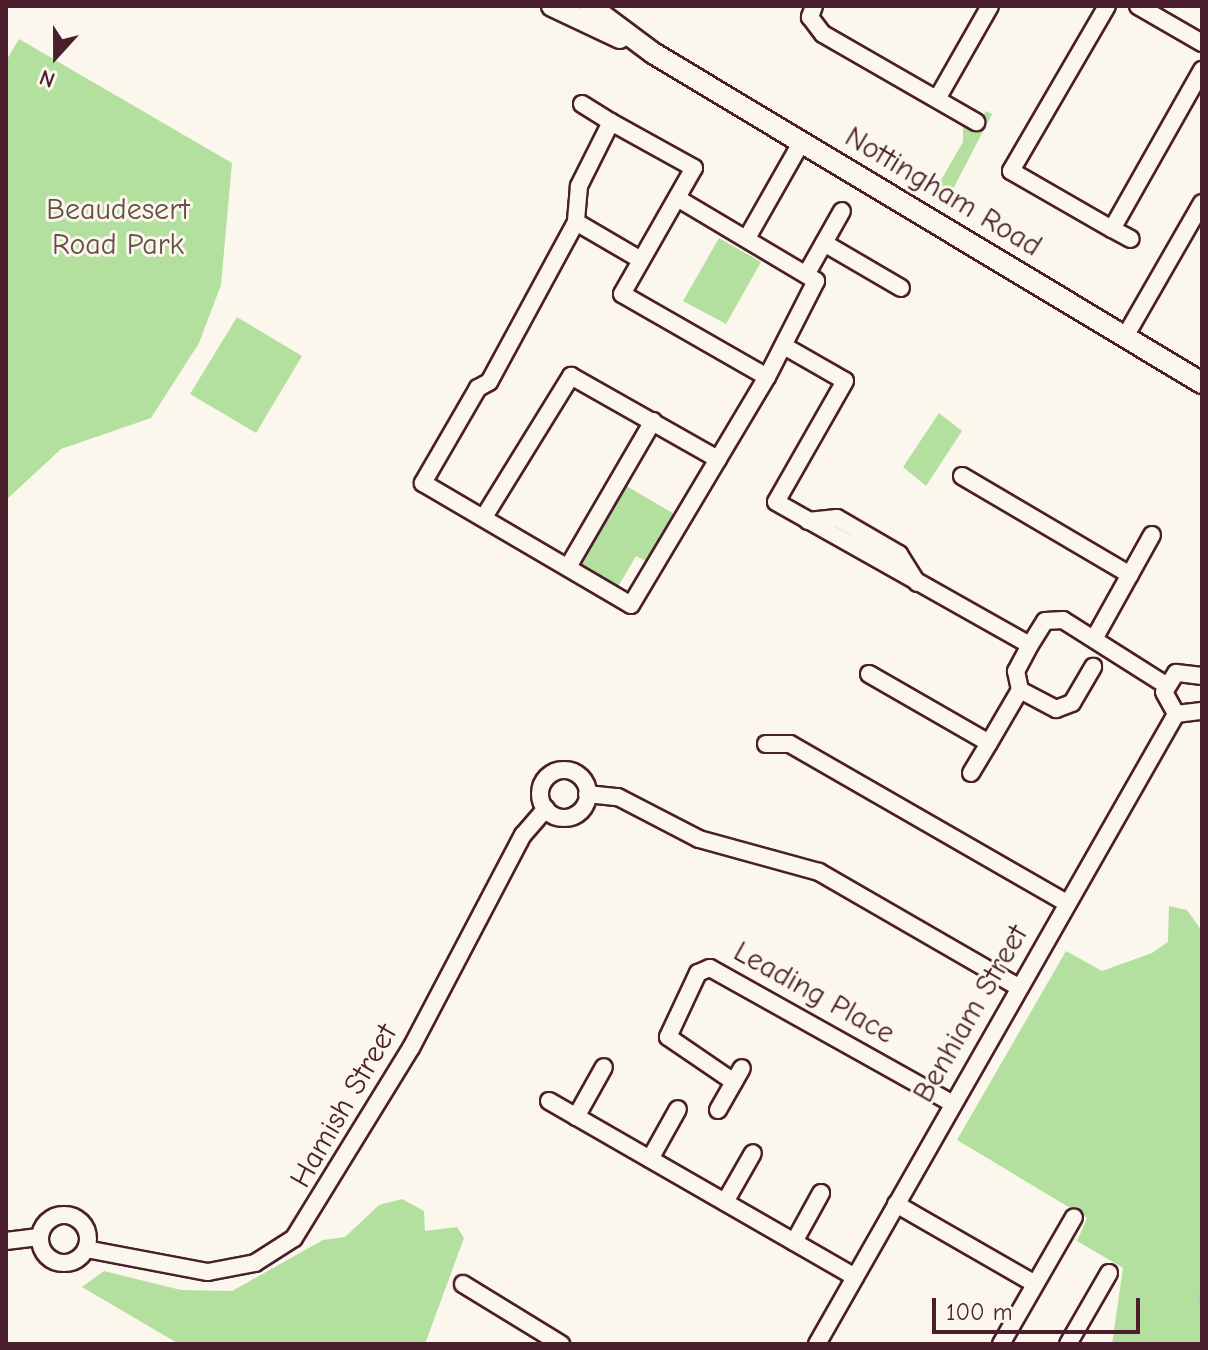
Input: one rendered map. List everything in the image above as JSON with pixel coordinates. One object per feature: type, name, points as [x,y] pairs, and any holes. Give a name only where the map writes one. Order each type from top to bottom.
[{"type":"street","name":"Nottingham Road","points":[[590,6],[653,53],[1202,383]]},
{"type":"street","points":[[814,6],[810,17],[823,34],[976,122]]},
{"type":"street","points":[[937,99],[990,6]]},
{"type":"street","points":[[1107,6],[1011,171],[1131,239]]},
{"type":"street","points":[[1138,6],[1202,43]]},
{"type":"street","name":"Nottingham Road","points":[[562,9],[653,53]]},
{"type":"street","points":[[1112,229],[1202,70]]},
{"type":"street","points":[[582,104],[694,168],[622,294],[767,377]]},
{"type":"street","points":[[611,122],[579,186],[576,222],[489,382],[478,388],[423,483],[631,605],[767,377],[815,289],[807,273],[677,198]]},
{"type":"street","points":[[747,238],[801,143]]},
{"type":"street","points":[[1126,335],[1202,203]]},
{"type":"street","points":[[807,273],[842,211]]},
{"type":"street","points":[[576,222],[641,260]]},
{"type":"street","points":[[824,243],[901,288]]},
{"type":"street","points":[[784,346],[845,381],[776,502],[1030,645]]},
{"type":"street","points":[[484,517],[571,376],[718,459]]},
{"type":"street","points":[[568,567],[653,421]]},
{"type":"street","points":[[962,476],[1130,575]]},
{"type":"street","points":[[1094,639],[1152,535]]},
{"type":"street","points":[[971,773],[1020,690],[1016,671],[1045,621],[1063,620],[1166,685]]},
{"type":"street","points":[[1020,690],[1063,707],[1093,667]]},
{"type":"street","points":[[1201,673],[1176,673],[1166,685],[1164,698],[1176,714],[1202,711]]},
{"type":"street","points":[[869,674],[989,743]]},
{"type":"street","name":"Benhiam Street","points":[[817,1344],[1176,714]]},
{"type":"street","points":[[766,744],[790,744],[1067,903]]},
{"type":"street","points":[[557,771],[578,775],[587,794],[575,815],[546,809],[541,786],[557,771]]},
{"type":"street","points":[[587,794],[618,797],[699,839],[819,872],[1018,987]]},
{"type":"street","name":"Hamish Street","points":[[86,1249],[208,1272],[255,1263],[294,1238],[411,1048],[523,835],[546,809]]},
{"type":"street","name":"Leading Place","points":[[718,1110],[738,1075],[668,1037],[698,973],[710,968],[952,1103]]},
{"type":"street","points":[[576,1117],[604,1067]]},
{"type":"street","points":[[549,1101],[855,1277]]},
{"type":"street","points":[[650,1159],[678,1109]]},
{"type":"street","points":[[725,1202],[753,1153]]},
{"type":"street","points":[[794,1242],[821,1193]]},
{"type":"street","points":[[896,1204],[1035,1284]]},
{"type":"street","points":[[66,1215],[85,1226],[86,1249],[69,1263],[54,1261],[39,1237],[45,1223],[66,1215]]},
{"type":"street","points":[[1001,1344],[1074,1217]]},
{"type":"street","points":[[6,1241],[39,1237]]},
{"type":"street","points":[[1068,1344],[1109,1273]]},
{"type":"street","points":[[463,1284],[561,1344]]},
{"type":"green space","name":"Beaudesert Road Park","points":[[19,39],[232,163],[221,285],[199,343],[151,418],[61,449],[6,500],[6,61]]},
{"type":"green space","points":[[986,111],[992,114],[951,193],[932,182],[941,180],[963,142],[963,125],[974,131]]},
{"type":"green space","points":[[719,238],[761,262],[726,324],[683,301]]},
{"type":"green space","points":[[237,317],[302,356],[256,433],[190,394]]},
{"type":"green space","points":[[939,413],[962,431],[926,486],[903,467]]},
{"type":"green space","points":[[623,484],[676,515],[648,562],[636,556],[616,590],[576,567]]},
{"type":"green space","points":[[1169,906],[1187,910],[1202,931],[1202,1344],[1112,1344],[1123,1268],[1077,1241],[1087,1218],[957,1140],[1066,951],[1102,971],[1152,953],[1168,942]]},
{"type":"green space","points":[[402,1199],[424,1211],[425,1231],[457,1227],[464,1238],[425,1344],[179,1344],[82,1287],[104,1271],[181,1290],[232,1291],[323,1240],[345,1237],[379,1205]]},
{"type":"waterway","points":[[1200,1295],[1202,1305]]}]
